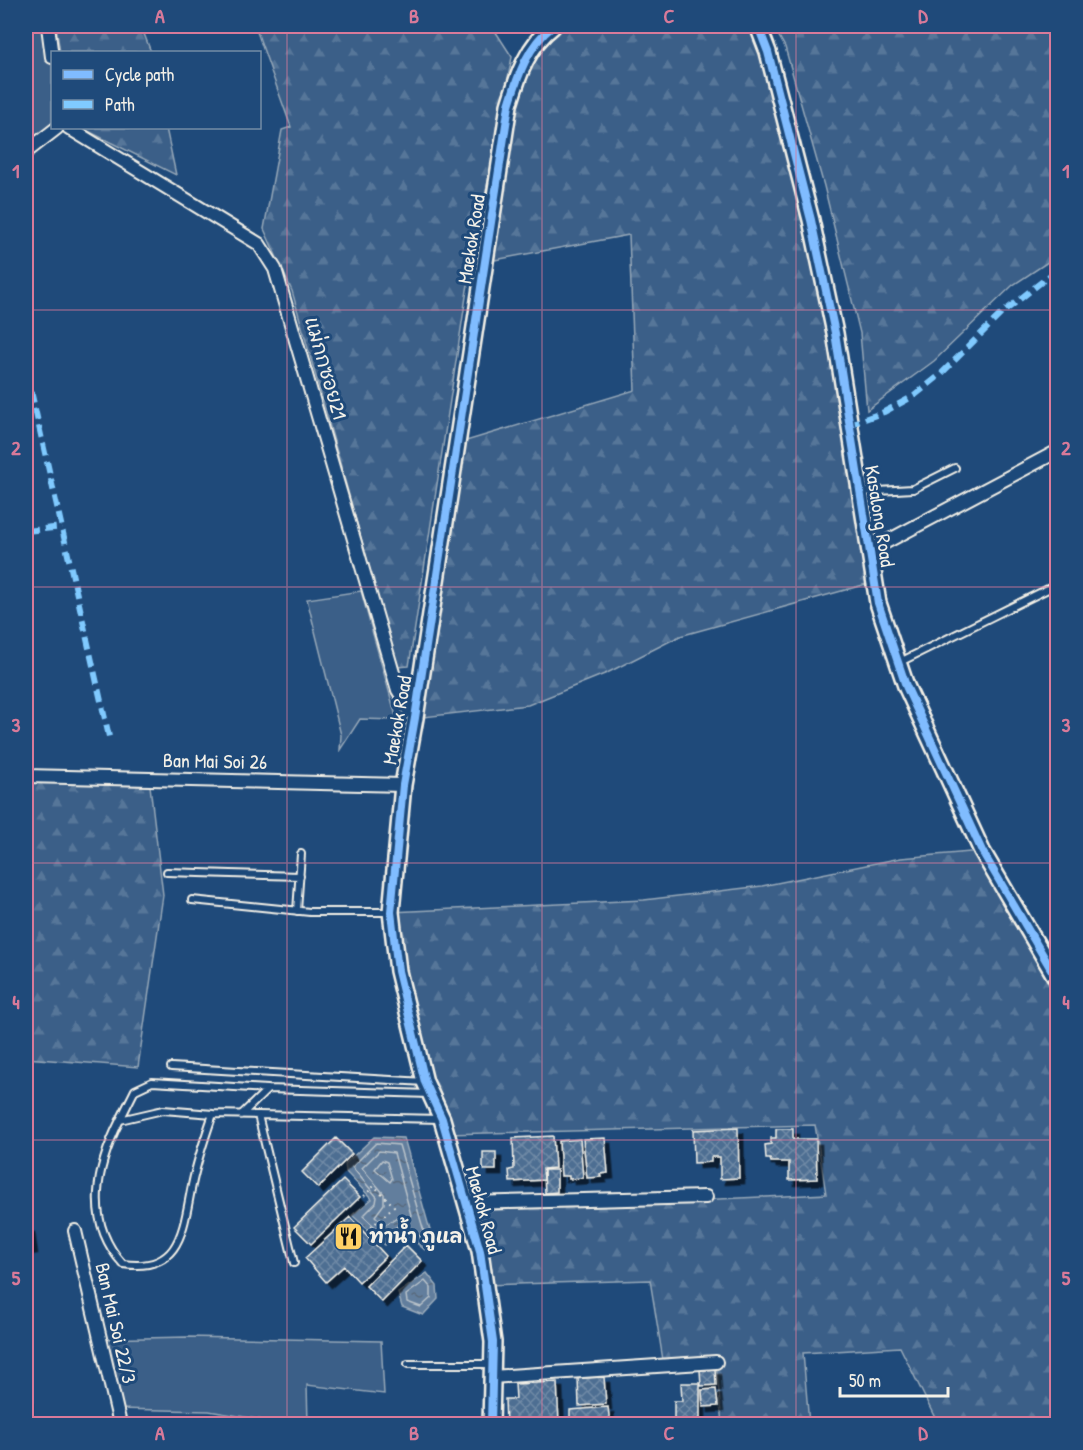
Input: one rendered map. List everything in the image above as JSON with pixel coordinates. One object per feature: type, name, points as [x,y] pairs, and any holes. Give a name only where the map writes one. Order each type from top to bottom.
[{"type":"street","points":[[48,26],[51,51]]},
{"type":"street","name":"Maekok Road","points":[[491,1425],[493,1342],[480,1251],[442,1119],[428,1088],[399,971],[391,912],[403,785],[509,105],[517,77],[531,51],[553,26]]},
{"type":"street","name":"Kasalong Road","points":[[758,26],[768,52],[811,220],[835,333],[878,603],[898,663],[925,729],[982,851],[1058,981]]},
{"type":"street","points":[[26,152],[56,129]]},
{"type":"street","name":"แม่กกซอย21","points":[[71,129],[259,244],[275,269],[398,690],[415,718]]},
{"type":"street","points":[[869,550],[1058,451]]},
{"type":"street","name":"Ban Mai Soi 26","points":[[26,776],[403,785]]},
{"type":"street","points":[[466,1203],[706,1197]]},
{"type":"street","name":"Ban Mai Soi 22/3","points":[[75,1231],[120,1425]]},
{"type":"street","points":[[493,1371],[716,1362]]},
{"type":"lane","points":[[859,492],[913,489],[955,468]]},
{"type":"lane","points":[[898,663],[1058,584]]},
{"type":"lane","points":[[297,911],[302,854]]},
{"type":"lane","points":[[167,872],[300,876]]},
{"type":"lane","points":[[192,900],[297,911],[391,912]]},
{"type":"lane","points":[[171,1067],[428,1088]]},
{"type":"lane","points":[[213,1114],[192,1185],[186,1224],[177,1247],[165,1258],[150,1265],[123,1264],[107,1245],[96,1199],[100,1172],[120,1120],[135,1090],[152,1082],[268,1089],[428,1088]]},
{"type":"lane","points":[[241,1115],[268,1089]]},
{"type":"lane","points":[[120,1120],[141,1113],[163,1110],[241,1115],[442,1119]]},
{"type":"lane","points":[[258,1115],[294,1263]]},
{"type":"lane","points":[[408,1364],[493,1371]]},
{"type":"path","points":[[365,1194],[374,1186],[394,1206],[365,1233]]},
{"type":"green space","points":[[26,26],[48,26],[51,51],[51,129],[26,152]]},
{"type":"green space","points":[[56,26],[141,26],[151,51],[60,51]]},
{"type":"green space","points":[[255,26],[492,26],[512,57],[467,290],[409,666],[397,667],[292,291],[264,229],[282,130],[291,127]]},
{"type":"green space","points":[[555,26],[758,26],[811,220],[874,582],[680,636],[607,673],[528,705],[415,718],[456,444],[635,390],[629,235],[484,262],[512,96]]},
{"type":"green space","points":[[773,26],[1057,26],[1057,256],[1013,285],[934,361],[867,410],[860,333],[824,186],[785,47]]},
{"type":"green space","points":[[84,129],[166,129],[176,175]]},
{"type":"green space","points":[[361,591],[397,720],[360,719],[340,750],[341,735],[307,599]]},
{"type":"green space","points":[[26,782],[150,786],[163,895],[138,1067],[26,1058]]},
{"type":"green space","points":[[982,851],[1057,981],[1057,1424],[938,1424],[900,1347],[803,1353],[809,1424],[722,1424],[716,1362],[664,1366],[650,1280],[485,1285],[469,1211],[826,1194],[815,1125],[446,1134],[391,912],[644,900],[762,886],[901,858]]},
{"type":"green space","points":[[187,1337],[381,1341],[384,1394],[307,1385],[308,1424],[287,1424],[209,1411],[117,1409],[100,1339]]},
{"type":"water","points":[[374,1137],[404,1138],[433,1241],[425,1250],[401,1230],[385,1245],[352,1215],[372,1199],[346,1172],[345,1164]]},
{"type":"water","points":[[427,1273],[437,1286],[438,1299],[423,1315],[402,1307],[398,1293]]},
{"type":"building","points":[[738,1128],[739,1178],[720,1179],[720,1157],[711,1157],[711,1162],[694,1163],[693,1130]]},
{"type":"building","points":[[776,1129],[793,1129],[793,1139],[816,1139],[817,1179],[789,1180],[789,1162],[771,1162],[770,1159],[766,1159],[765,1145],[771,1144],[771,1138],[776,1138]]},
{"type":"building","points":[[553,1136],[555,1168],[543,1169],[544,1180],[510,1182],[509,1170],[514,1169],[513,1138]]},
{"type":"building","points":[[336,1138],[352,1154],[318,1188],[302,1172]]},
{"type":"building","points":[[605,1138],[608,1173],[600,1174],[601,1177],[587,1178],[583,1139]]},
{"type":"building","points":[[580,1139],[583,1178],[569,1179],[569,1176],[561,1176],[559,1141]]},
{"type":"building","points":[[483,1152],[496,1152],[496,1170],[483,1170]]},
{"type":"building","points":[[544,1170],[557,1170],[557,1192],[545,1193]]},
{"type":"building","points":[[343,1180],[360,1197],[311,1244],[294,1227]]},
{"type":"building","name":"ท่าน้ำ ภูแล","points":[[350,1217],[386,1256],[359,1282],[344,1266],[326,1282],[305,1258]]},
{"type":"building","points":[[26,1227],[29,1227],[32,1248],[26,1249]]},
{"type":"building","points":[[406,1245],[422,1261],[382,1302],[366,1286]]},
{"type":"building","points":[[715,1369],[716,1385],[701,1386],[700,1370]]},
{"type":"building","points":[[604,1377],[606,1404],[579,1406],[578,1378]]},
{"type":"building","points":[[557,1382],[559,1424],[506,1424],[505,1399],[516,1399],[515,1384]]},
{"type":"building","points":[[681,1383],[700,1383],[700,1421],[674,1422],[674,1401],[682,1401]]},
{"type":"building","points":[[716,1389],[718,1406],[703,1407],[702,1390]]},
{"type":"building","points":[[27,1393],[27,1424],[26,1424]]},
{"type":"building","points":[[608,1407],[610,1424],[570,1422],[570,1410]]},
{"type":"marked path","points":[[848,425],[884,412],[914,396],[940,375],[1001,314],[1058,269]]},
{"type":"marked path","points":[[31,391],[110,741]]},
{"type":"marked path","points":[[26,531],[62,527]]},
{"type":"cycle path","points":[[491,1424],[493,1342],[480,1251],[442,1119],[425,1082],[398,971],[391,912],[403,785],[509,105],[530,51],[553,26]]},
{"type":"cycle path","points":[[758,26],[768,52],[811,220],[835,333],[878,603],[906,686],[982,851],[1058,981]]},
{"type":"place","name":"ท่าน้ำ ภูแล","points":[[348,1236]]}]
